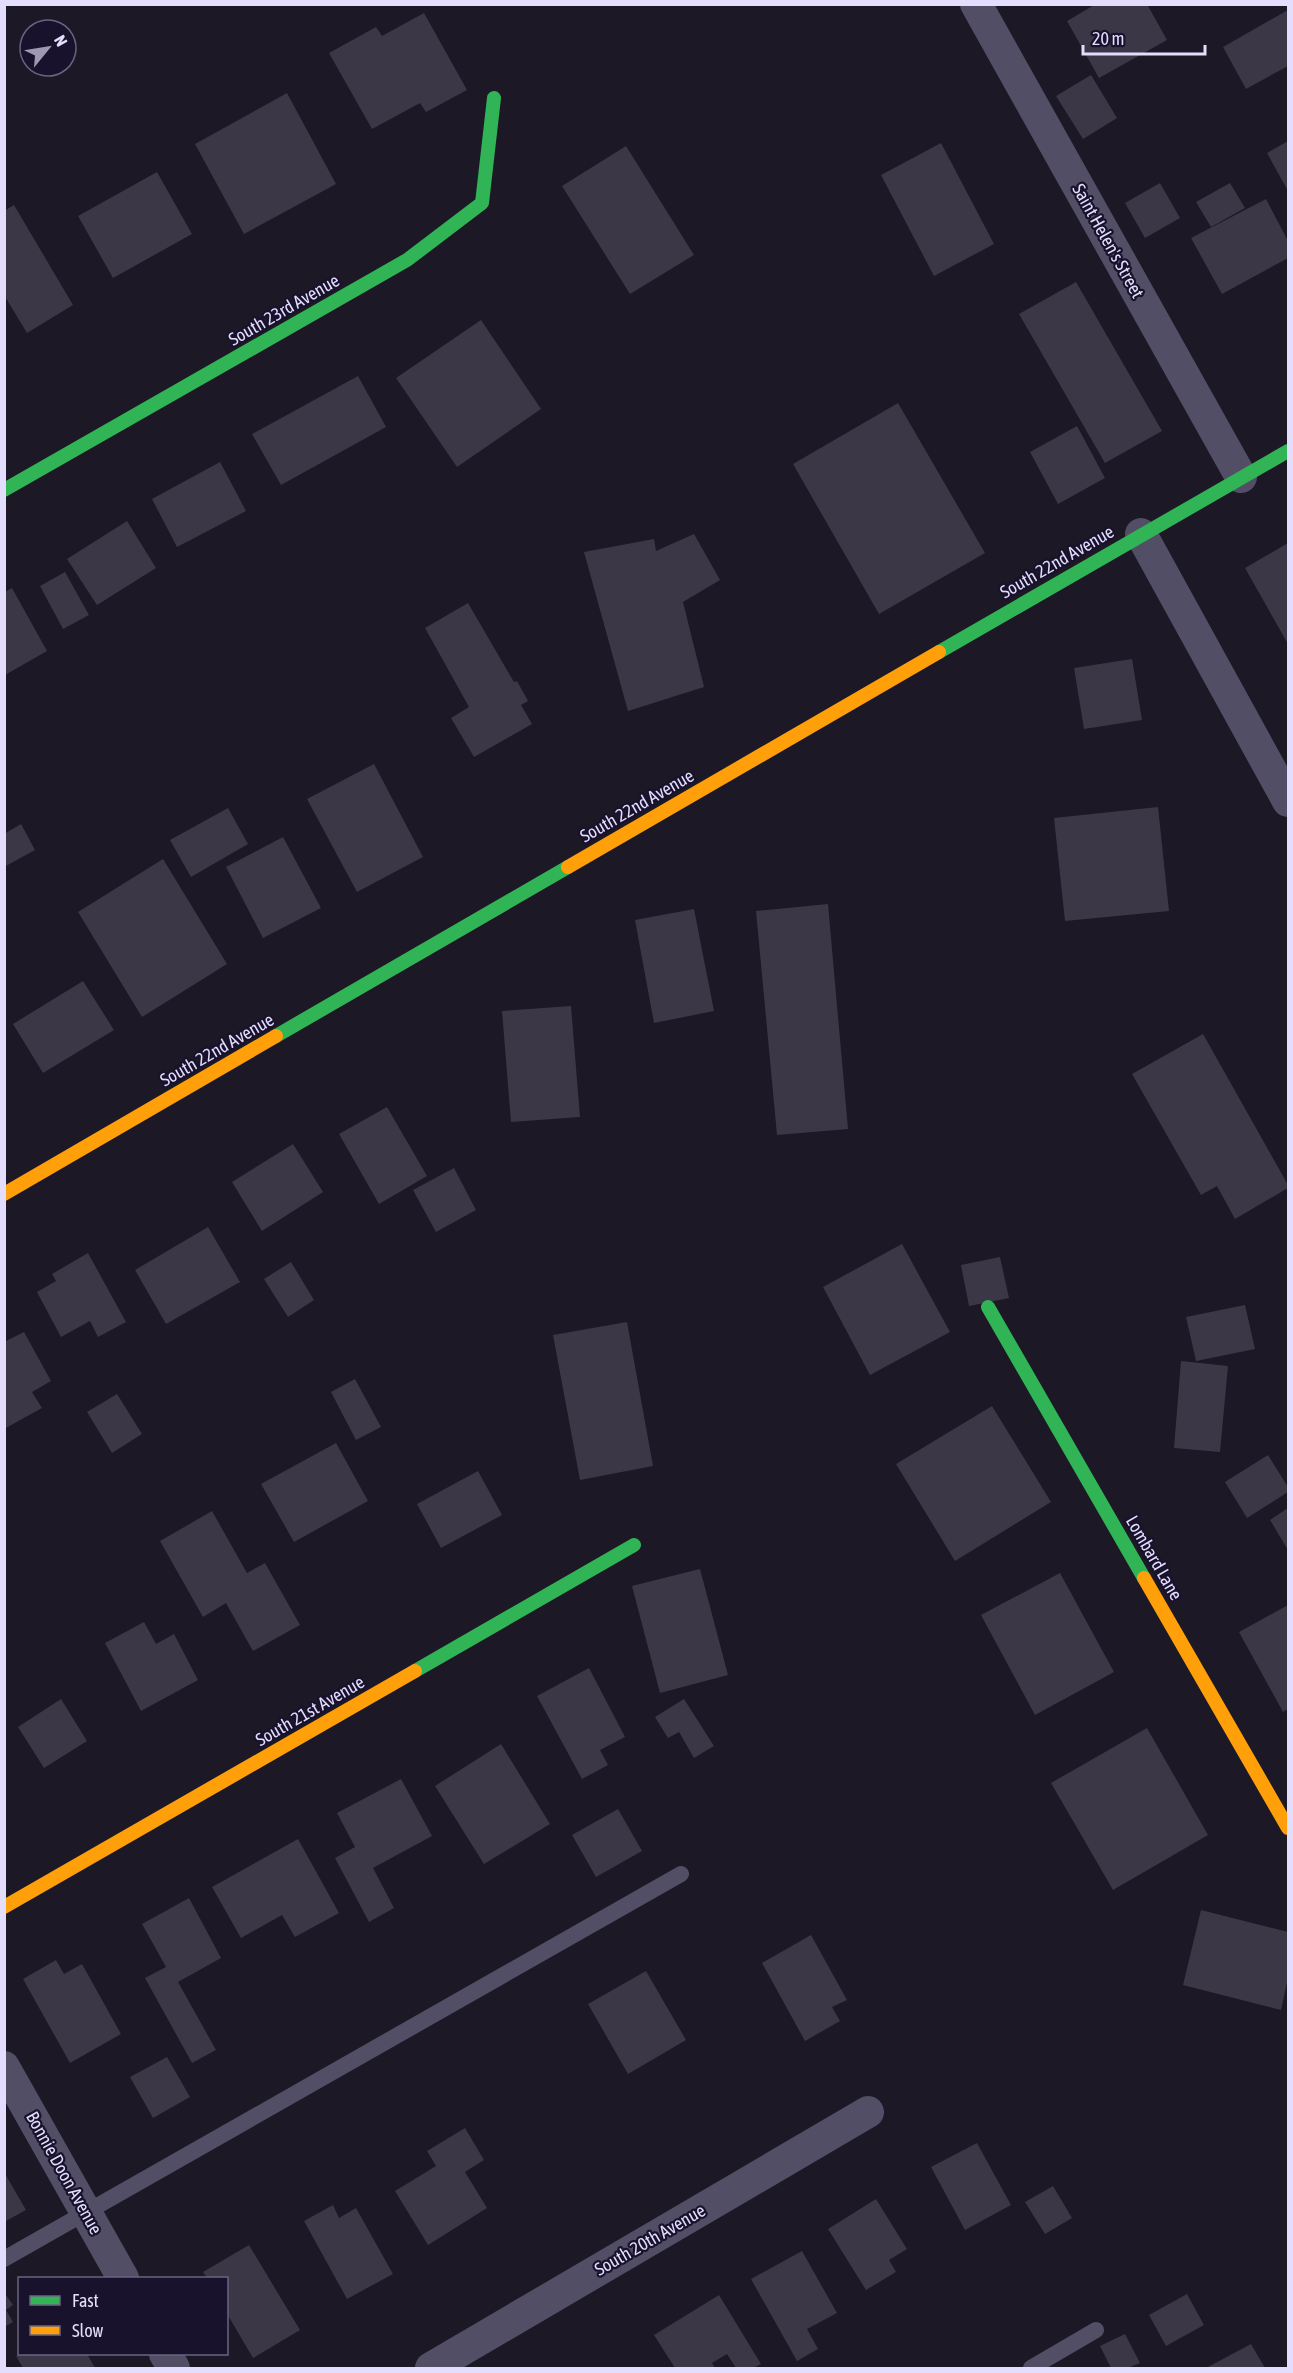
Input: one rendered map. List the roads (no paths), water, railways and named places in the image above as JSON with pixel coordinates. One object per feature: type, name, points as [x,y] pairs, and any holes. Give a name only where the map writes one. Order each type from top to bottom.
[{"type":"street","name":"Saint Helen's Street","points":[[976,4],[1241,477]]},
{"type":"street","name":"South 23rd Avenue","points":[[4,490],[407,260],[482,203],[494,98]]},
{"type":"street","name":"South 22nd Avenue","points":[[4,1194],[1288,451]]},
{"type":"street","points":[[1141,534],[1288,801]]},
{"type":"street","name":"Lombard Lane","points":[[988,1307],[1288,1828]]},
{"type":"street","name":"South 21st Avenue","points":[[4,1907],[634,1545]]},
{"type":"street","name":"Bonnie Doon Avenue","points":[[4,2067],[122,2277]]},
{"type":"street","name":"South 20th Avenue","points":[[431,2368],[868,2112]]},
{"type":"street","points":[[166,2355],[174,2368]]},
{"type":"lane","points":[[4,2259],[681,1874]]},
{"type":"lane","points":[[1031,2368],[1096,2330]]}]
